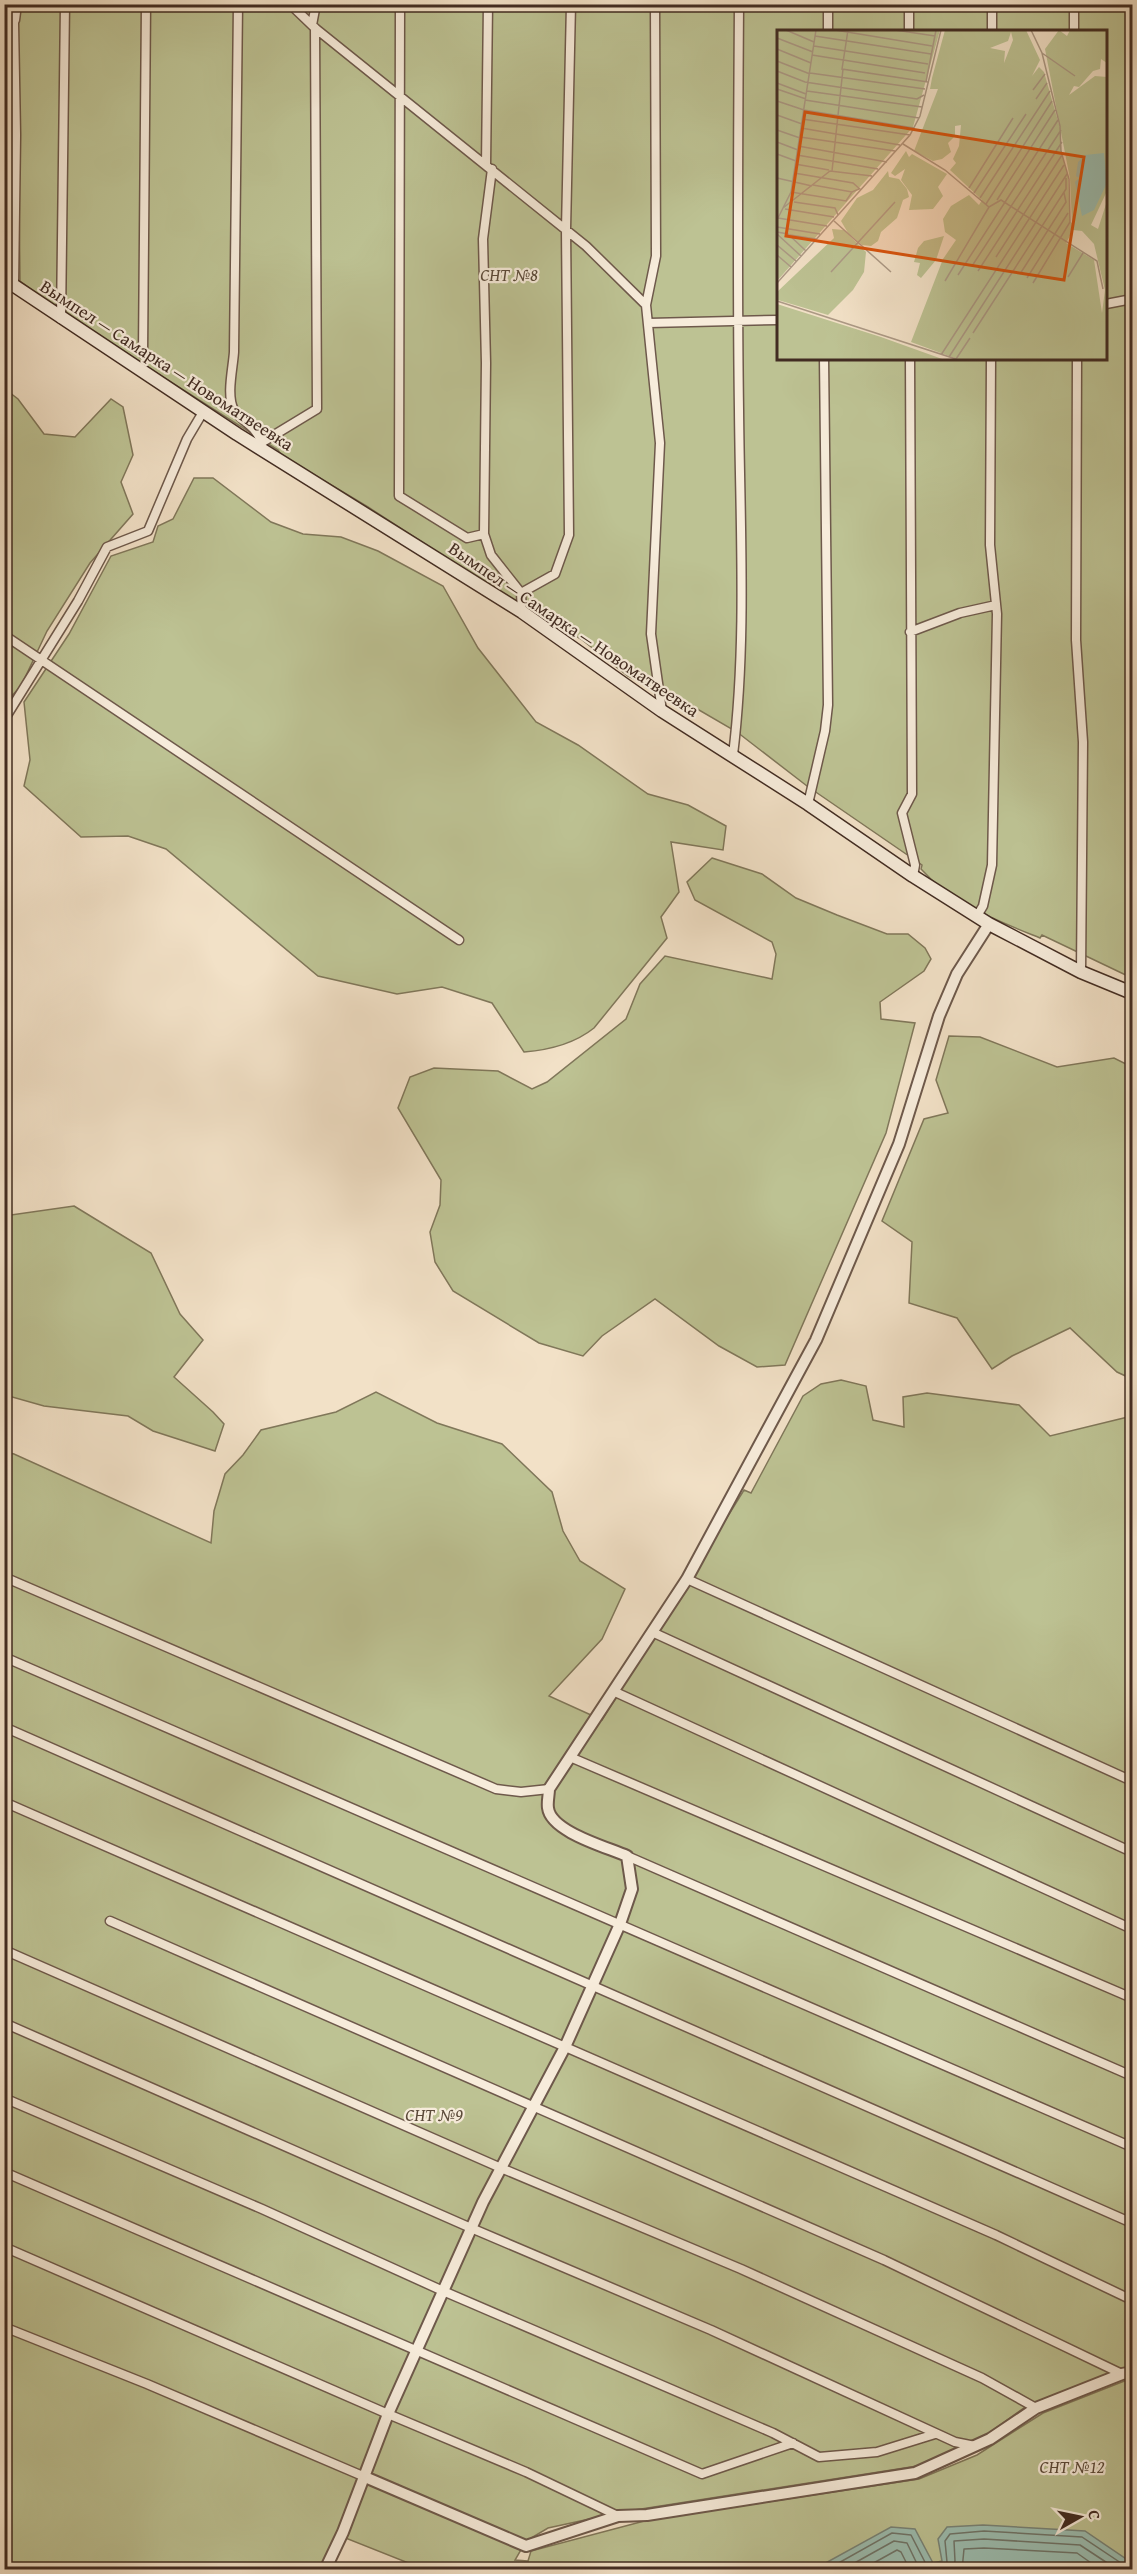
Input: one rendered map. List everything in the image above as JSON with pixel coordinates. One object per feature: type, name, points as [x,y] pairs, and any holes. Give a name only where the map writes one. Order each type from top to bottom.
[{"type":"main road","name":"Вымпел — Самарка — Новоматвеевка","points":[[9,283],[203,412],[260,445],[522,612],[662,711],[808,804],[988,924],[1081,972],[1132,993]]},
{"type":"street","points":[[9,283],[16,135],[14,23],[17,4]]},
{"type":"street","points":[[61,319],[65,4]]},
{"type":"street","points":[[143,354],[146,4]]},
{"type":"street","points":[[238,4],[234,352],[231,402],[235,412],[259,436],[260,445],[316,409],[314,26],[316,4]]},
{"type":"street","points":[[290,4],[314,26],[566,229],[646,305]]},
{"type":"street","points":[[400,4],[402,97],[399,496],[467,538],[484,534]]},
{"type":"street","points":[[488,4],[489,167],[483,239],[486,363],[484,534],[491,555],[521,593],[522,612]]},
{"type":"street","points":[[521,593],[555,574],[569,535],[566,229],[571,4]]},
{"type":"street","points":[[655,4],[656,256],[646,305],[660,443],[651,634],[662,711]]},
{"type":"street","points":[[733,755],[740,700],[742,639],[737,321],[739,4]]},
{"type":"street","points":[[828,4],[828,30]]},
{"type":"street","points":[[909,4],[909,30]]},
{"type":"street","points":[[992,4],[992,30]]},
{"type":"street","points":[[1074,4],[1074,30]]},
{"type":"street","points":[[4,37],[14,23]]},
{"type":"street","points":[[1107,304],[1132,299]]},
{"type":"street","points":[[649,323],[777,320]]},
{"type":"street","points":[[808,804],[825,731],[828,705],[824,360]]},
{"type":"street","points":[[910,360],[912,794],[902,813],[915,865],[913,876]]},
{"type":"street","points":[[977,916],[983,906],[992,865],[996,605],[990,545],[991,360]]},
{"type":"street","points":[[1077,360],[1076,640],[1083,742],[1081,972]]},
{"type":"street","points":[[4,720],[42,660],[107,547],[148,531],[187,439],[203,412]]},
{"type":"street","points":[[910,632],[960,613],[996,605]]},
{"type":"street","points":[[4,635],[459,940]]},
{"type":"street","points":[[988,924],[957,974],[949,992],[899,1144],[816,1340],[687,1579],[549,1789],[548,1808],[552,1819],[563,1829],[1132,2076]]},
{"type":"street","points":[[4,1577],[496,1789],[520,1792],[549,1789]]},
{"type":"street","points":[[687,1579],[1132,1781]]},
{"type":"street","points":[[652,1632],[1132,1852]]},
{"type":"street","points":[[4,1657],[1132,2147]]},
{"type":"street","points":[[614,1691],[1132,1929]]},
{"type":"street","points":[[4,1727],[1132,2223]]},
{"type":"street","points":[[570,1757],[1132,1998]]},
{"type":"street","points":[[4,1802],[996,2235],[1132,2300]]},
{"type":"street","points":[[325,2570],[343,2532],[388,2414],[471,2228],[565,2047],[620,1924],[632,1889],[627,1856]]},
{"type":"street","points":[[110,1921],[884,2260],[1127,2373]]},
{"type":"street","points":[[4,1950],[501,2168],[751,2274],[982,2378],[1036,2408]]},
{"type":"street","points":[[4,2023],[471,2228],[711,2330],[935,2434],[955,2442],[976,2446]]},
{"type":"street","points":[[4,2098],[793,2443],[819,2457],[877,2452],[935,2434]]},
{"type":"street","points":[[4,2172],[702,2474],[793,2443]]},
{"type":"street","points":[[4,2247],[526,2472],[618,2516]]},
{"type":"street","points":[[4,2327],[147,2384],[526,2546],[618,2516],[646,2515],[915,2473],[990,2439],[1036,2408],[1127,2373]]},
{"type":"green space","name":"СНТ №8","points":[[21,4],[1132,5],[1132,978],[1042,935],[1040,938],[1024,932],[961,902],[933,881],[921,869],[922,865],[807,786],[737,732],[687,703],[628,676],[581,639],[479,579],[368,507],[281,455],[278,450],[67,316],[20,281],[17,24]]},
{"type":"green space","points":[[4,5],[15,5],[12,275],[4,270]]},
{"type":"green space","points":[[5,389],[18,399],[44,434],[75,437],[111,399],[123,407],[133,455],[121,482],[133,514],[90,563],[47,631],[21,686],[5,703]]},
{"type":"green space","points":[[194,478],[213,478],[271,522],[303,534],[341,537],[378,551],[443,586],[478,648],[536,722],[578,745],[648,794],[688,805],[726,826],[723,850],[671,842],[679,892],[661,917],[667,938],[594,1028],[586,1034],[561,1045],[524,1052],[492,1003],[442,987],[397,994],[318,976],[166,849],[128,836],[81,837],[24,786],[30,760],[24,702],[69,634],[111,556],[153,542],[158,526],[173,519]]},
{"type":"green space","points":[[712,858],[762,874],[796,898],[837,915],[887,934],[908,934],[925,948],[931,959],[924,971],[880,1002],[881,1019],[915,1023],[886,1133],[785,1365],[757,1367],[719,1346],[655,1299],[602,1336],[583,1356],[539,1343],[453,1291],[435,1262],[430,1232],[440,1205],[441,1180],[398,1108],[410,1077],[434,1068],[498,1071],[532,1089],[547,1082],[626,1019],[640,984],[665,956],[772,979],[776,954],[772,942],[695,900],[687,882]]},
{"type":"green space","points":[[949,1036],[980,1037],[1057,1067],[1114,1058],[1132,1067],[1132,1379],[1117,1372],[1070,1328],[1012,1356],[992,1369],[957,1318],[909,1303],[912,1242],[882,1221],[924,1119],[948,1113],[936,1080]]},
{"type":"green space","points":[[74,1206],[151,1253],[180,1314],[203,1340],[174,1377],[224,1424],[215,1451],[153,1431],[128,1416],[44,1406],[5,1395],[5,1212],[11,1215]]},
{"type":"green space","name":"СНТ №9","points":[[841,1380],[866,1386],[873,1420],[904,1427],[903,1397],[927,1393],[1019,1405],[1050,1436],[1132,1416],[1132,2367],[1024,2408],[982,2438],[930,2464],[622,2512],[548,2528],[526,2541],[515,2560],[528,2561],[531,2551],[648,2520],[919,2479],[977,2455],[1043,2413],[1132,2378],[1132,2569],[426,2570],[338,2535],[321,2569],[5,2570],[5,1452],[14,1454],[211,1543],[214,1511],[225,1474],[243,1455],[261,1430],[336,1412],[376,1392],[437,1423],[502,1444],[552,1492],[563,1531],[580,1561],[625,1589],[602,1639],[549,1696],[602,1720],[744,1490],[751,1493],[803,1396],[821,1384]]},
{"type":"water","points":[[983,2525],[1085,2531],[1132,2563],[1132,2569],[807,2569],[822,2565],[891,2527],[915,2529],[933,2563],[942,2561],[938,2539],[947,2527]]},
{"type":"park label","name":"СНТ №12","points":[[1072,2466]]}]
